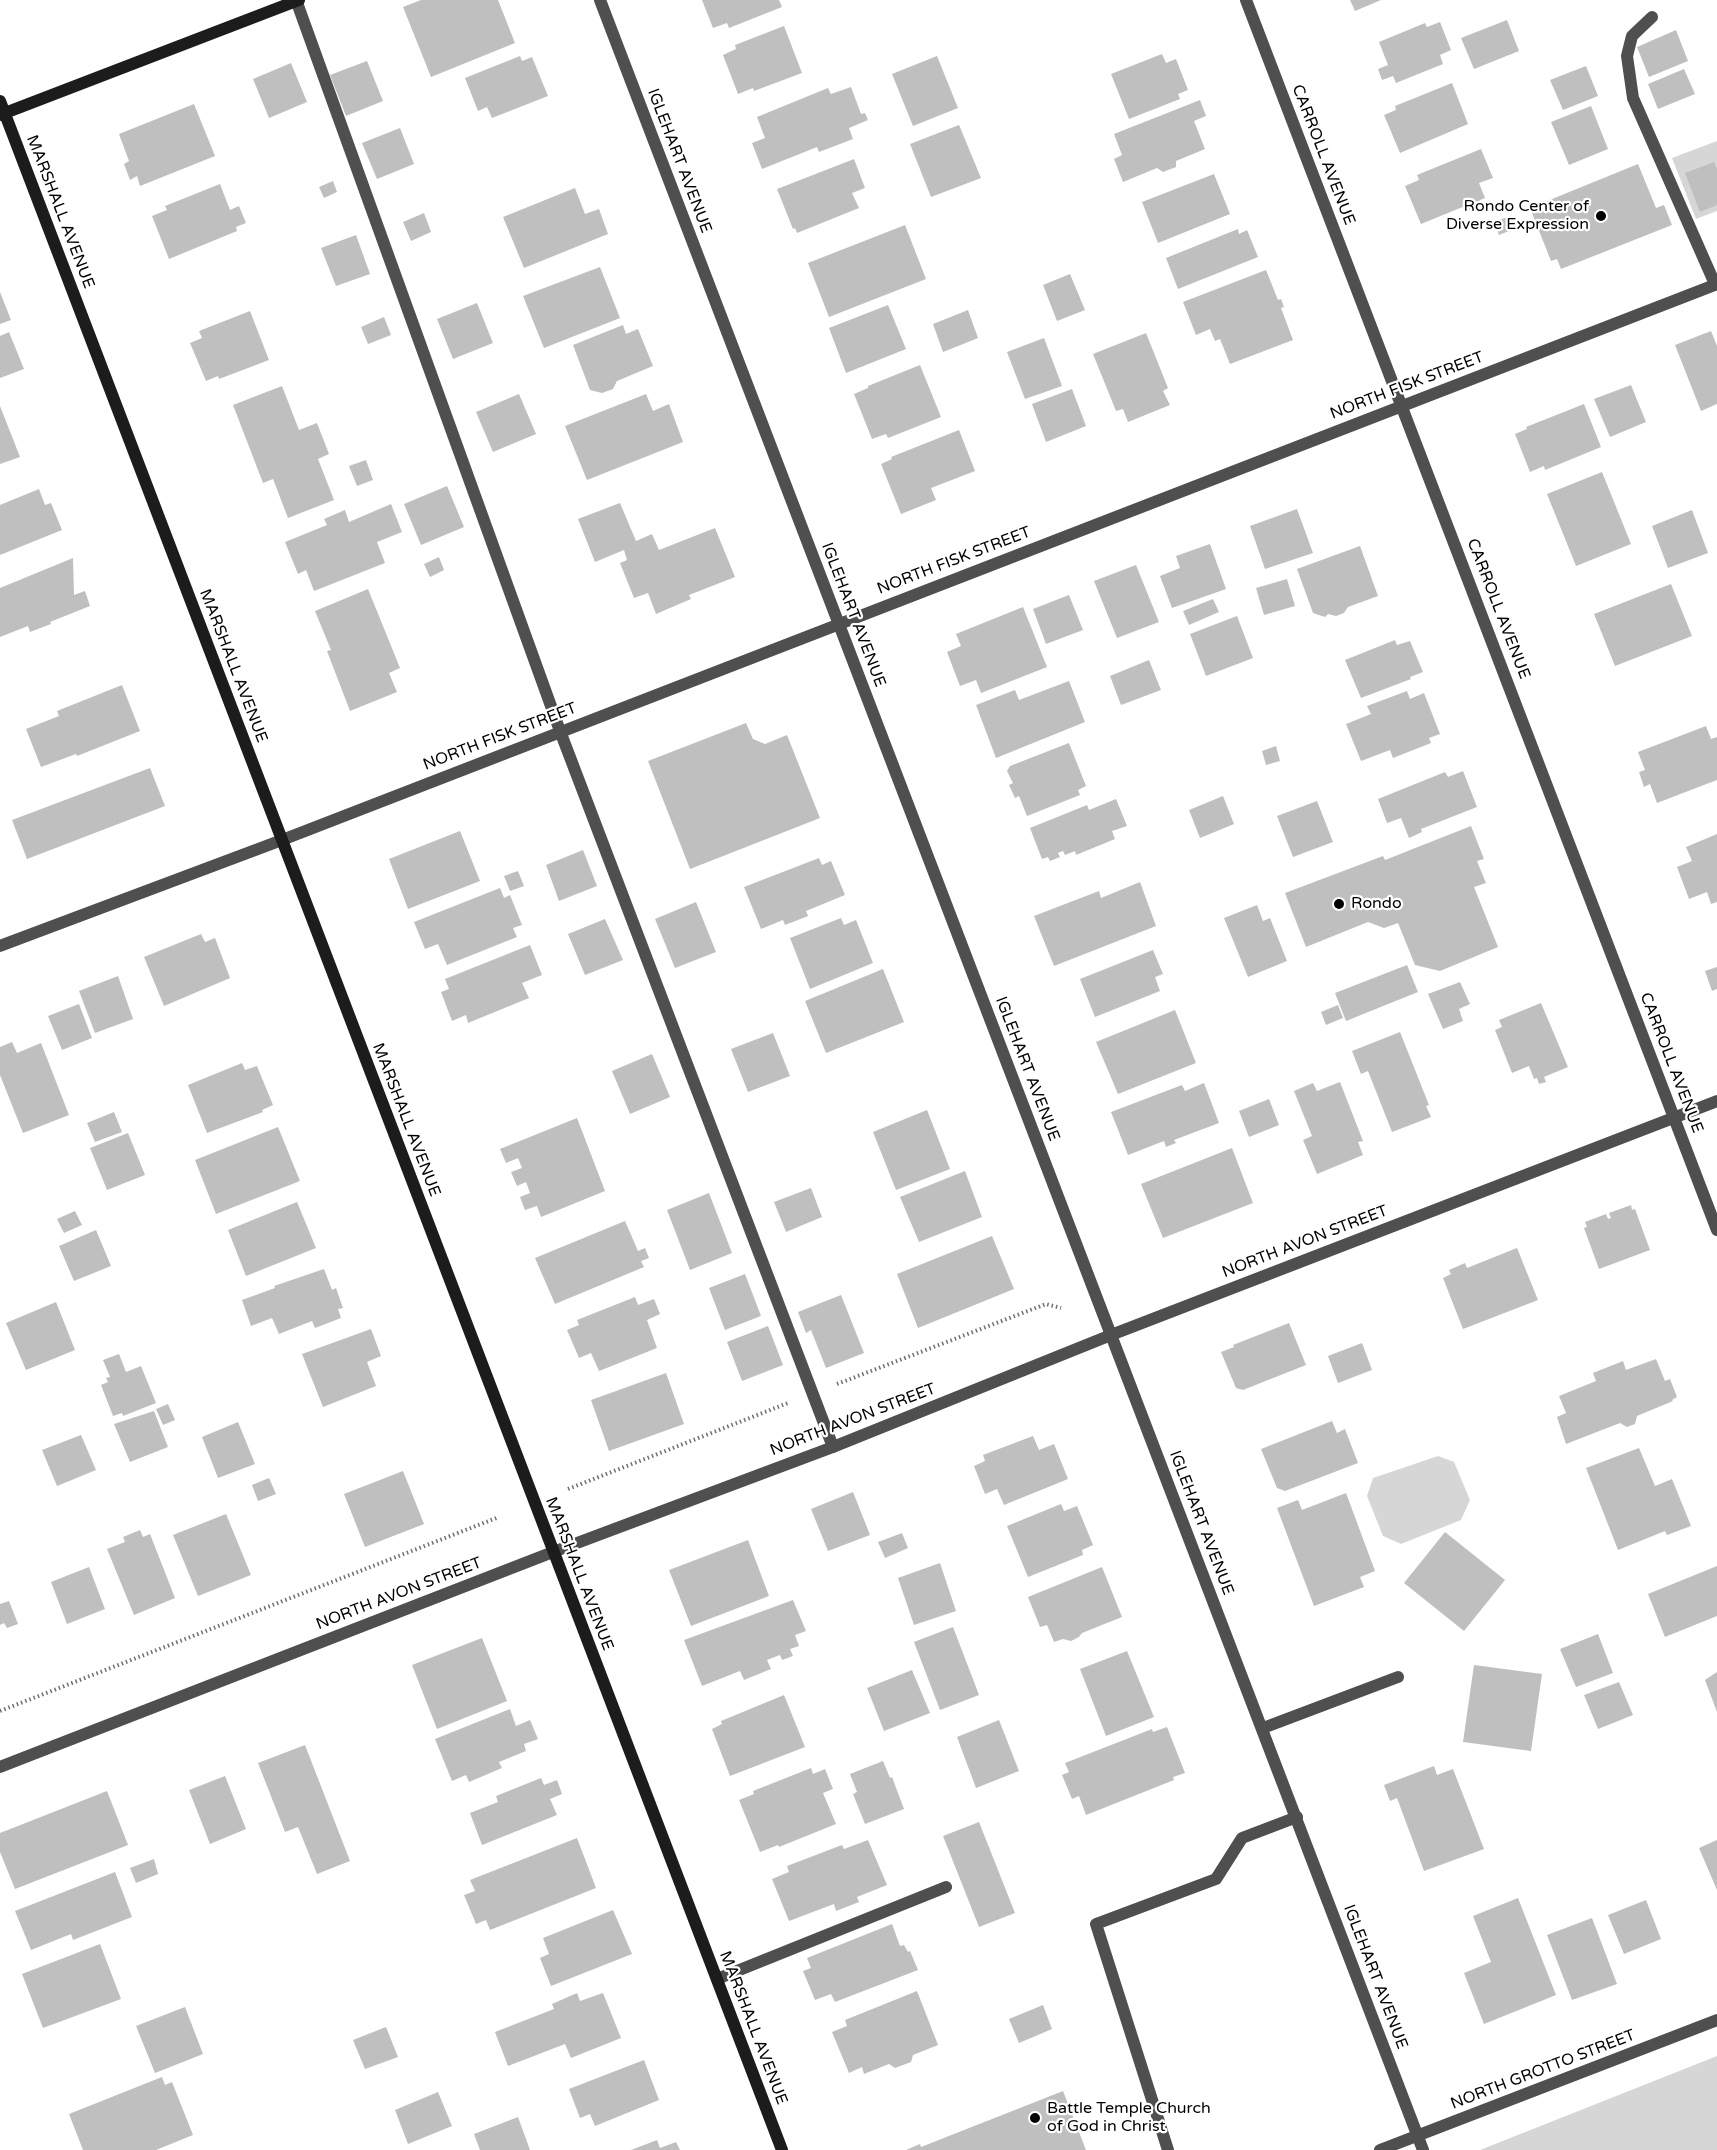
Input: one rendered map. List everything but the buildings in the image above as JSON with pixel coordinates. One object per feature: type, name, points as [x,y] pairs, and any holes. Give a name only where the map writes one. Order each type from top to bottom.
[{"type":"street","points":[[2,115],[297,0],[560,731],[833,1447]]},
{"type":"street","name":"IGLEHART AVENUE","points":[[600,0],[1423,2150]]},
{"type":"street","name":"CARROLL AVENUE","points":[[1246,0],[1717,1230]]},
{"type":"street","points":[[1653,17],[1632,36],[1629,46],[1627,56],[1633,98],[1716,284]]},
{"type":"street","name":"MARSHALL AVENUE","points":[[0,101],[2,115],[282,840],[782,2150]]},
{"type":"street","name":"NORTH FISK STREET","points":[[0,946],[282,840],[1716,284]]},
{"type":"street","name":"NORTH AVON STREET","points":[[0,1767],[553,1552],[833,1447],[1111,1335],[1717,1101]]},
{"type":"street","points":[[1263,1728],[1398,1677]]},
{"type":"street","points":[[1168,2150],[1096,1924],[1216,1879],[1242,1838],[1297,1817]]},
{"type":"street","points":[[717,1979],[946,1887]]},
{"type":"street","name":"NORTH GROTTO STREET","points":[[1380,2150],[1717,2020]]},
{"type":"path","points":[[0,1711],[499,1517]]},
{"type":"shaded area","points":[[1717,141],[1717,211],[1696,219],[1672,158]]},
{"type":"shaded area","points":[[1438,1456],[1454,1462],[1470,1500],[1461,1520],[1401,1544],[1383,1536],[1367,1496],[1373,1478]]},
{"type":"shaded area","points":[[1717,2056],[1717,2150],[1480,2150]]},
{"type":"place","name":"Rondo Center of Diverse Expression","points":[[1601,216]]},
{"type":"place","name":"Rondo","points":[[1339,904]]},
{"type":"place","name":"Battle Temple Church of God in Christ","points":[[1035,2118]]}]
